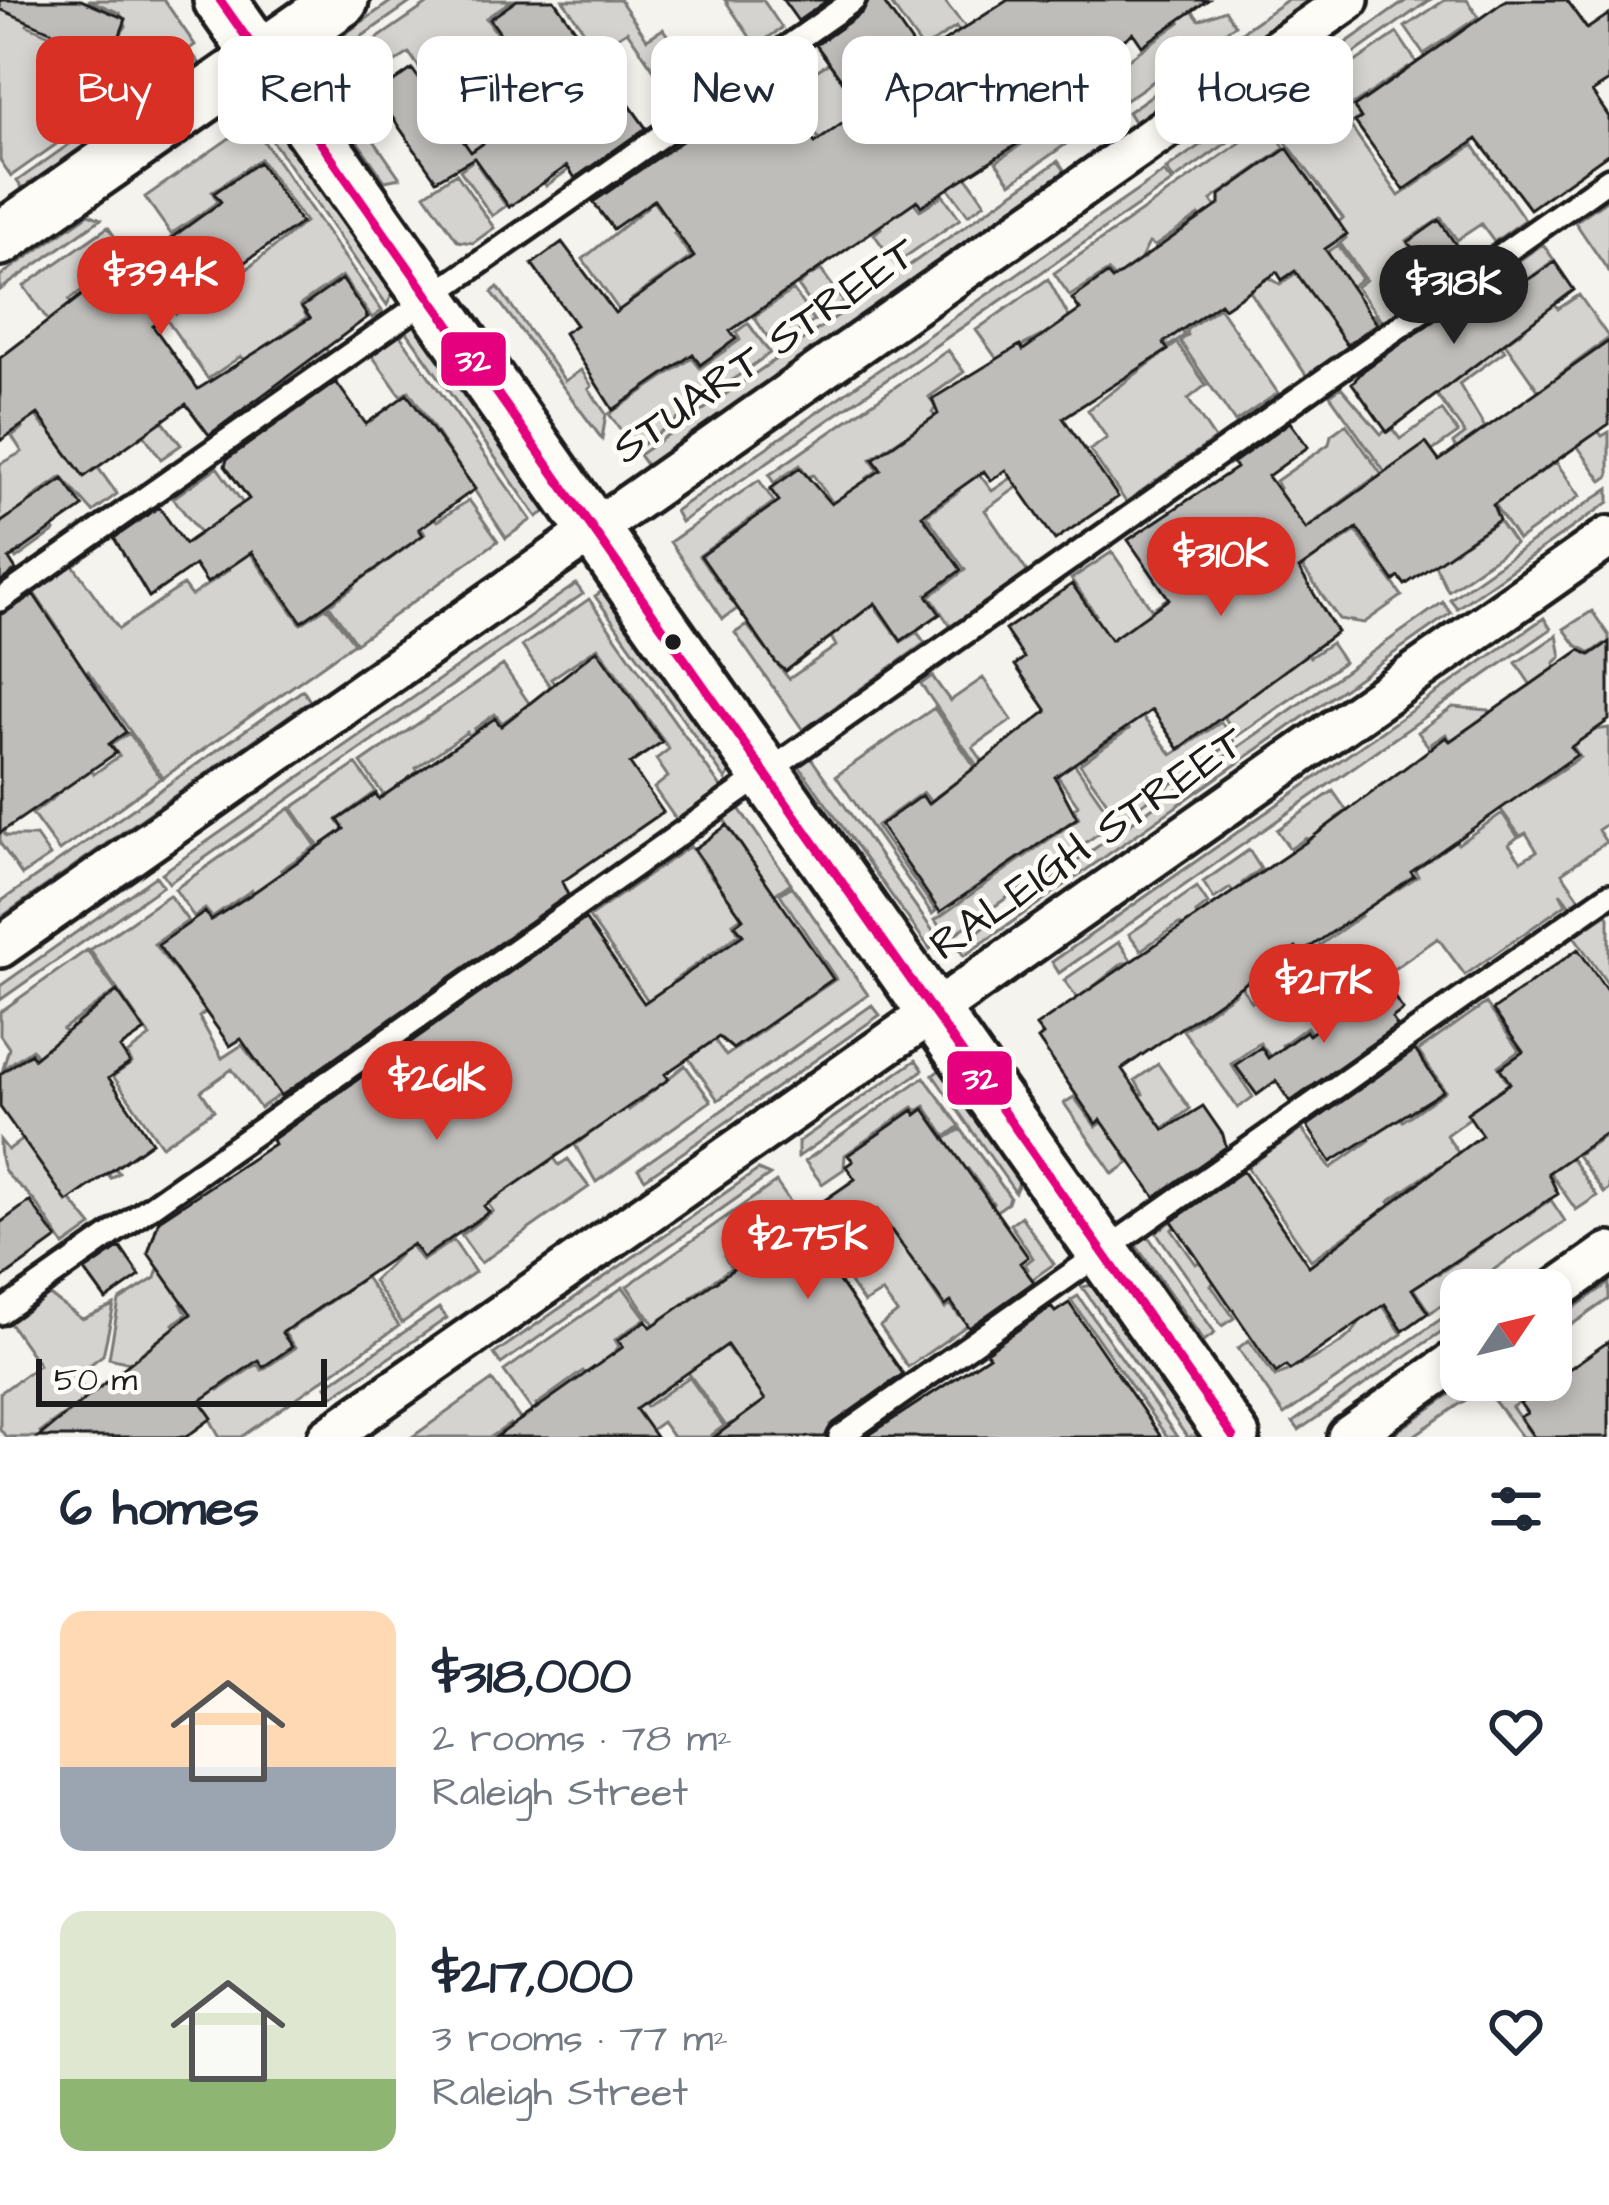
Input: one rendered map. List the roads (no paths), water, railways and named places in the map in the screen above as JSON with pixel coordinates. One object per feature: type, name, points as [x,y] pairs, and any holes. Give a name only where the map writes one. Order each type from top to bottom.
[{"type":"street","points":[[220,0],[245,36]]},
{"type":"street","points":[[290,36],[342,0]]},
{"type":"street","name":"STUART STREET","points":[[0,947],[1348,0]]},
{"type":"street","points":[[10,225],[218,85]]},
{"type":"street","points":[[321,144],[1233,1437]]},
{"type":"street","name":"RALEIGH STREET","points":[[328,1437],[1609,537]]},
{"type":"street","points":[[1572,1279],[1609,1253]]},
{"type":"street","points":[[1348,1437],[1440,1373]]},
{"type":"lane","points":[[0,600],[854,0]]},
{"type":"lane","points":[[0,1312],[1609,179]]},
{"type":"lane","points":[[840,1437],[1609,895]]}]
